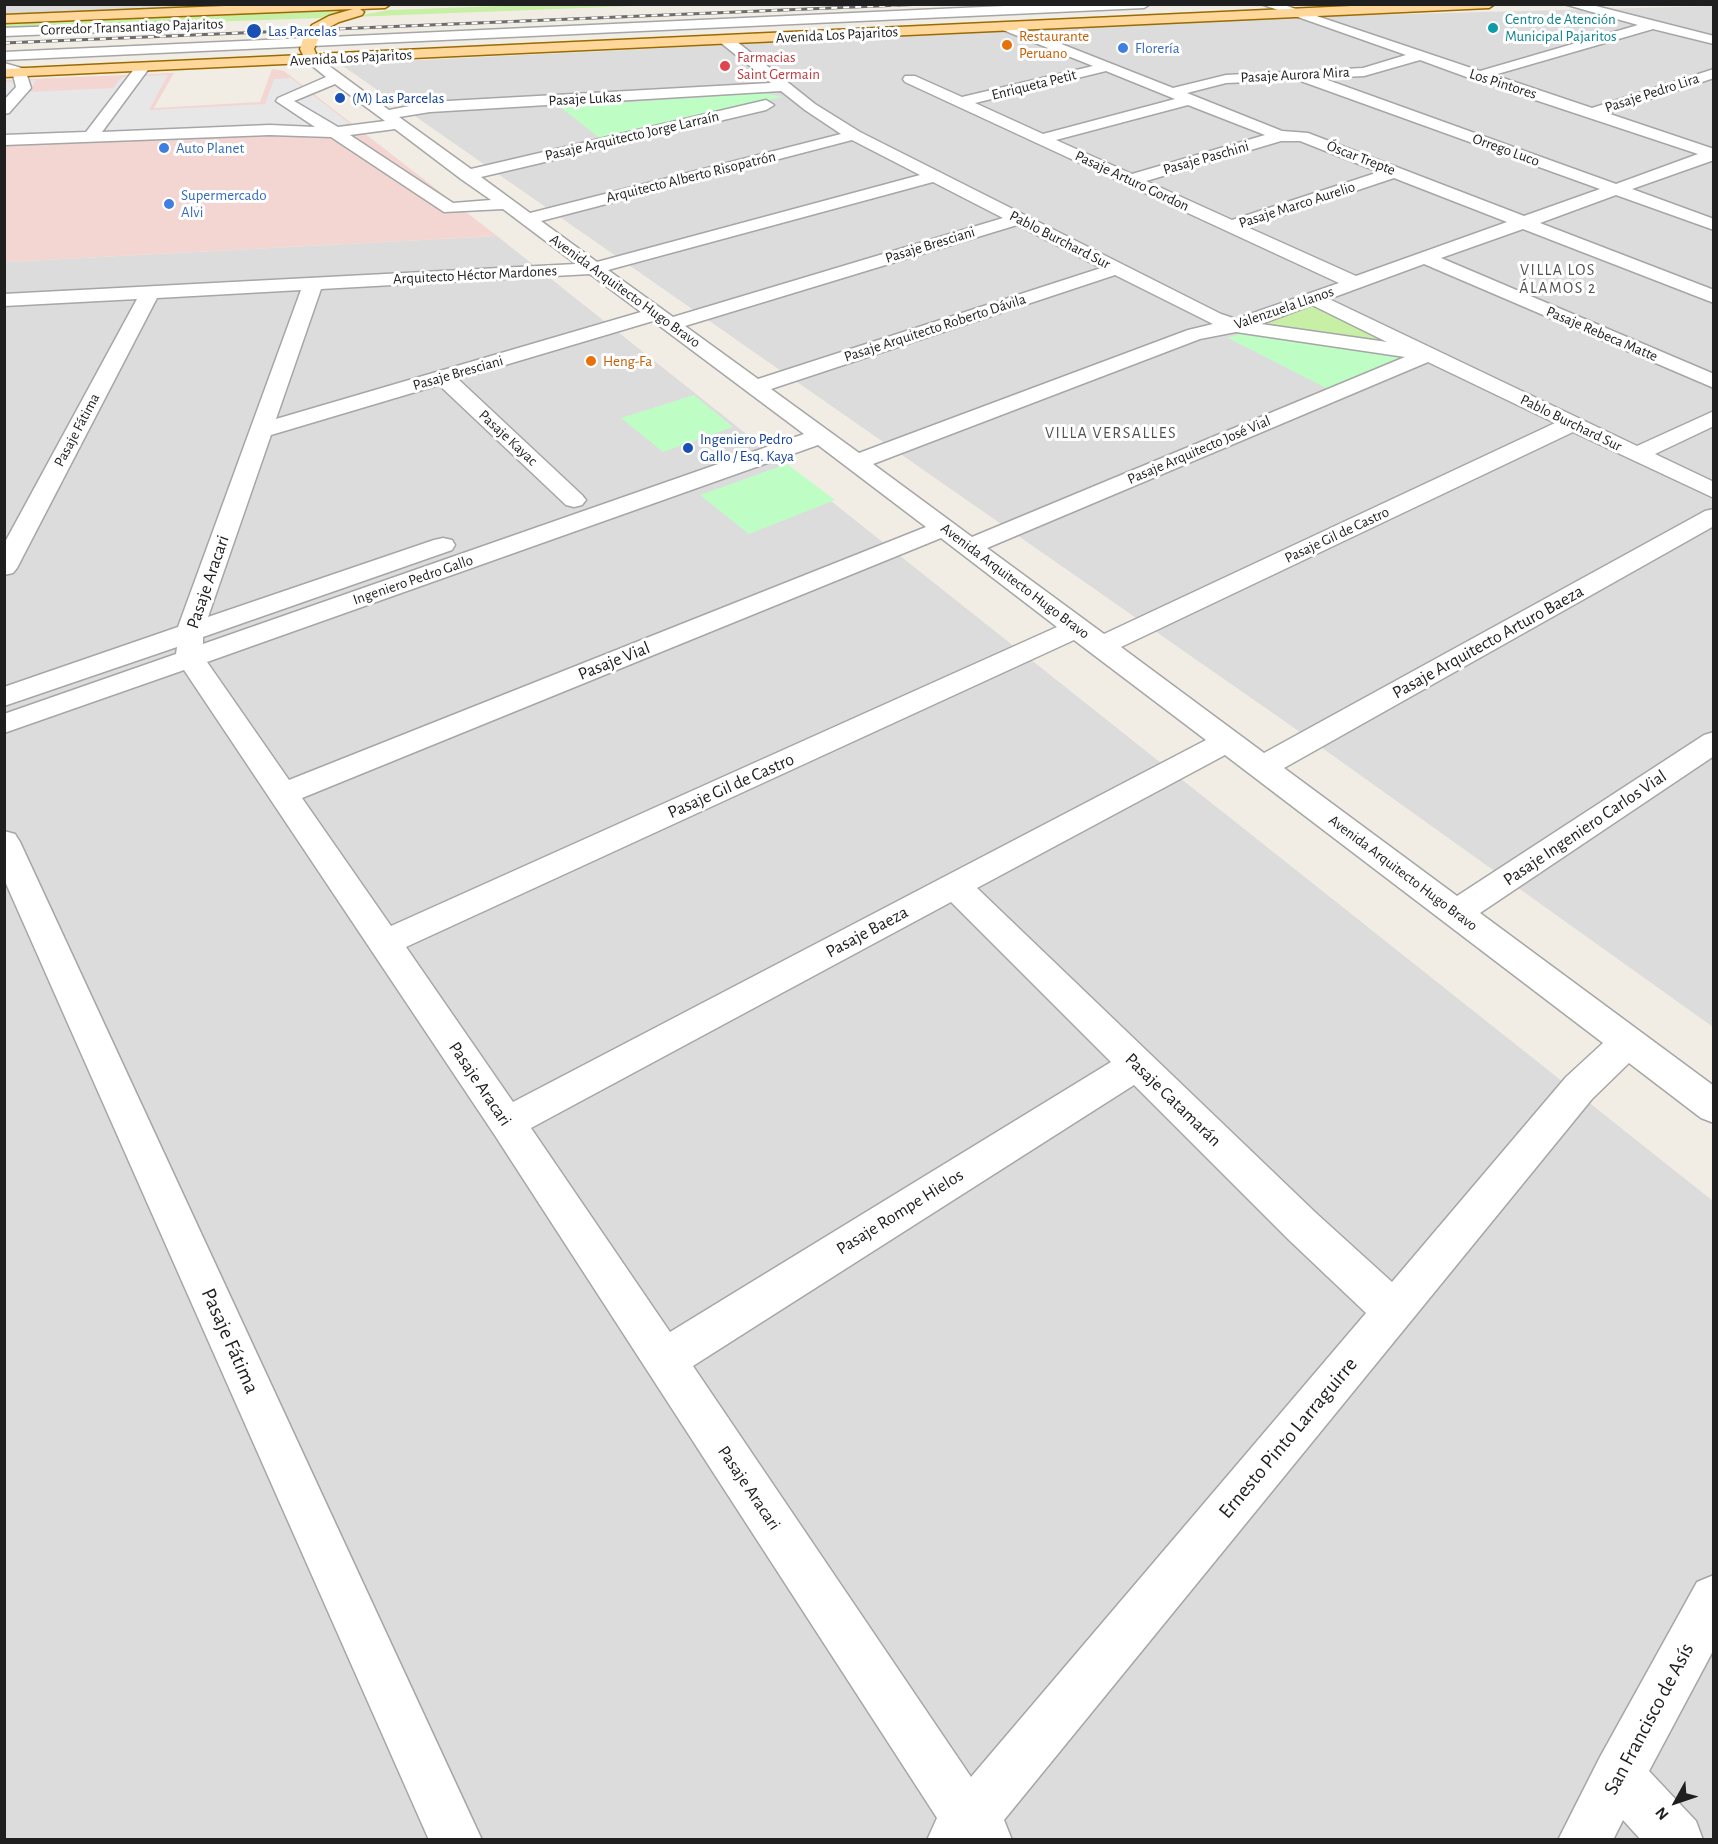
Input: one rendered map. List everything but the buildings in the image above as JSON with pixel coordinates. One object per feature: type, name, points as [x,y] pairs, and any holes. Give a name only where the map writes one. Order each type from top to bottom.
[{"type":"main road","points":[[4,19],[217,8],[385,4]]},
{"type":"main road","points":[[310,52],[317,28],[328,21],[360,11],[400,4]]},
{"type":"main road","name":"Avenida Los Pajaritos","points":[[12,72],[143,67],[310,52],[489,52],[1489,4]]},
{"type":"street","name":"Corredor Transantiago Pajaritos","points":[[4,56],[310,52],[713,24],[1144,4]]},
{"type":"street","name":"Los Pintores","points":[[1267,4],[1713,154]]},
{"type":"street","points":[[1570,4],[1713,40]]},
{"type":"street","points":[[1065,6],[1076,16],[1092,23]]},
{"type":"street","points":[[305,22],[373,19]]},
{"type":"street","name":"Corredor Transantiago Pajaritos","points":[[4,32],[224,24]]},
{"type":"street","name":"Corredor Transantiago Pajaritos","points":[[489,52],[713,24]]},
{"type":"street","points":[[1478,76],[1652,25]]},
{"type":"street","name":"Óscar Trepte","points":[[1008,27],[1280,136],[1296,135],[1309,138],[1713,297]]},
{"type":"street","name":"Pablo Burchard Sur","points":[[726,40],[790,92],[854,135],[1214,318],[1236,326],[1429,354]]},
{"type":"street","name":"Avenida Arquitecto Hugo Bravo","points":[[310,52],[336,78],[811,428],[1628,1042],[1709,1096]]},
{"type":"street","name":"Pasaje Aurora Mira","points":[[1171,93],[1226,79],[1364,72],[1418,56]]},
{"type":"street","points":[[4,67],[12,72],[24,88],[4,110]]},
{"type":"street","points":[[90,137],[143,67]]},
{"type":"street","name":"Enriqueta Petit","points":[[962,102],[1106,67]]},
{"type":"street","name":"Pasaje Pedro Lira","points":[[1591,113],[1713,73]]},
{"type":"street","name":"Orrego Luco","points":[[1299,75],[1713,225]]},
{"type":"street","points":[[336,78],[283,101],[336,132],[450,208],[507,204]]},
{"type":"street","name":"Pasaje Arturo Gordon","points":[[910,79],[1355,283]]},
{"type":"street","name":"Pasaje Lukas","points":[[4,140],[270,130],[336,132],[392,119],[430,107],[790,92]]},
{"type":"street","name":"Pasaje Arquitecto Jorge Larraín","points":[[467,175],[790,92]]},
{"type":"street","points":[[1042,139],[1188,100]]},
{"type":"street","name":"Arquitecto Alberto Risopatrón","points":[[527,219],[854,135]]},
{"type":"street","name":"Pasaje Paschini","points":[[1131,180],[1280,136]]},
{"type":"street","name":"Valenzuela Llanos","points":[[856,462],[1195,334],[1236,326],[1713,154]]},
{"type":"street","name":"Pasaje Marco Aurelio","points":[[1232,226],[1396,172]]},
{"type":"street","name":"Arquitecto Héctor Mardones","points":[[4,300],[594,268],[934,176]]},
{"type":"street","name":"Pasaje Bresciani","points":[[260,431],[443,377],[664,319],[1018,219]]},
{"type":"street","name":"Pasaje Rebeca Matte","points":[[1425,258],[1713,382]]},
{"type":"street","name":"Pasaje Arquitecto Roberto Dávila","points":[[756,387],[1115,268]]},
{"type":"street","name":"Pasaje Aracari","points":[[313,284],[260,431],[190,646],[284,794],[664,1360],[969,1833]]},
{"type":"street","name":"Pasaje Fátima","points":[[4,568],[150,292]]},
{"type":"street","name":"Pablo Burchard Sur","points":[[1312,298],[1713,491]]},
{"type":"street","name":"Pasaje Arquitecto José Vial","points":[[969,547],[1429,354]]},
{"type":"street","name":"Pasaje Kayac","points":[[443,377],[574,500]]},
{"type":"street","points":[[1638,454],[1713,417]]},
{"type":"street","name":"Pasaje Gil de Castro","points":[[1101,646],[1573,423]]},
{"type":"street","name":"Ingeniero Pedro Gallo","points":[[4,724],[190,646],[574,500],[811,428]]},
{"type":"street","name":"Ingeniero Pedro Gallo","points":[[4,697],[190,646],[811,428]]},
{"type":"street","name":"Pasaje Arquitecto Arturo Baeza","points":[[1263,767],[1713,516]]},
{"type":"street","name":"Pasaje Vial","points":[[284,794],[944,528]]},
{"type":"street","name":"Pasaje Gil de Castro","points":[[384,943],[1077,628]]},
{"type":"street","name":"Pasaje Baeza","points":[[507,1123],[1228,741]]},
{"type":"street","name":"Pasaje Ingeniero Carlos Vial","points":[[1456,913],[1713,742]]},
{"type":"street","name":"Pasaje Fátima","points":[[4,842],[456,1839]]},
{"type":"street","name":"Pasaje Catamarán","points":[[956,886],[1303,1227],[1394,1311]]},
{"type":"street","name":"Ernesto Pinto Larraguirre","points":[[969,1833],[1394,1311],[1580,1088],[1628,1042]]},
{"type":"street","name":"Pasaje Rompe Hielos","points":[[664,1360],[1137,1064]]},
{"type":"street","name":"San Francisco de Asís","points":[[1584,1839],[1713,1599]]},
{"type":"street","points":[[1618,1776],[1677,1839]]},
{"type":"shaded area","points":[[5,4],[259,5],[5,15]]},
{"type":"shaded area","points":[[1713,6],[1713,1027],[1290,725],[340,64],[1295,17]]},
{"type":"shaded area","points":[[272,69],[284,71],[497,236],[5,262],[5,80],[174,73],[154,108],[260,102]]},
{"type":"shaded area","name":"Supermercado Alvi","points":[[168,75],[149,110],[265,104],[274,79],[291,78],[349,123],[325,133],[268,137],[237,134],[5,141],[5,82],[36,80],[29,92],[113,88],[122,77]]},
{"type":"shaded area","points":[[497,236],[1713,1201],[1713,1839],[5,1840],[5,262]]},
{"type":"green space","points":[[527,5],[659,5],[351,17],[389,10]]},
{"type":"green space","points":[[359,8],[322,18],[5,29],[4,23]]},
{"type":"green space","points":[[763,93],[782,97],[601,139],[560,107]]},
{"type":"green space","points":[[1312,305],[1398,345],[1257,325]]},
{"type":"green space","points":[[1248,331],[1407,355],[1332,391],[1228,338]]},
{"type":"green space","points":[[694,395],[733,427],[663,452],[621,418]]},
{"type":"green space","points":[[787,464],[835,500],[749,534],[700,495]]},
{"type":"railway","points":[[4,43],[925,4]]},
{"type":"place","name":"Centro de Atención Municipal Pajaritos","points":[[1493,28]]},
{"type":"place","name":"Las Parcelas","points":[[254,31]]},
{"type":"place","name":"Restaurante Peruano","points":[[1007,45]]},
{"type":"place","name":"Florería","points":[[1123,48]]},
{"type":"place","name":"Farmacias Saint Germain","points":[[725,66]]},
{"type":"place","name":"(M) Las Parcelas","points":[[340,98]]},
{"type":"place","name":"Auto Planet","points":[[164,148]]},
{"type":"place","name":"Supermercado Alvi","points":[[169,204]]},
{"type":"place","name":"Heng-Fa","points":[[591,361]]},
{"type":"place","name":"Ingeniero Pedro Gallo / Esq. Kaya","points":[[688,448]]},
{"type":"district","name":"VILLA LOS ÁLAMOS 2","points":[[1558,279]]},
{"type":"district","name":"VILLA VERSALLES","points":[[1111,433]]}]
